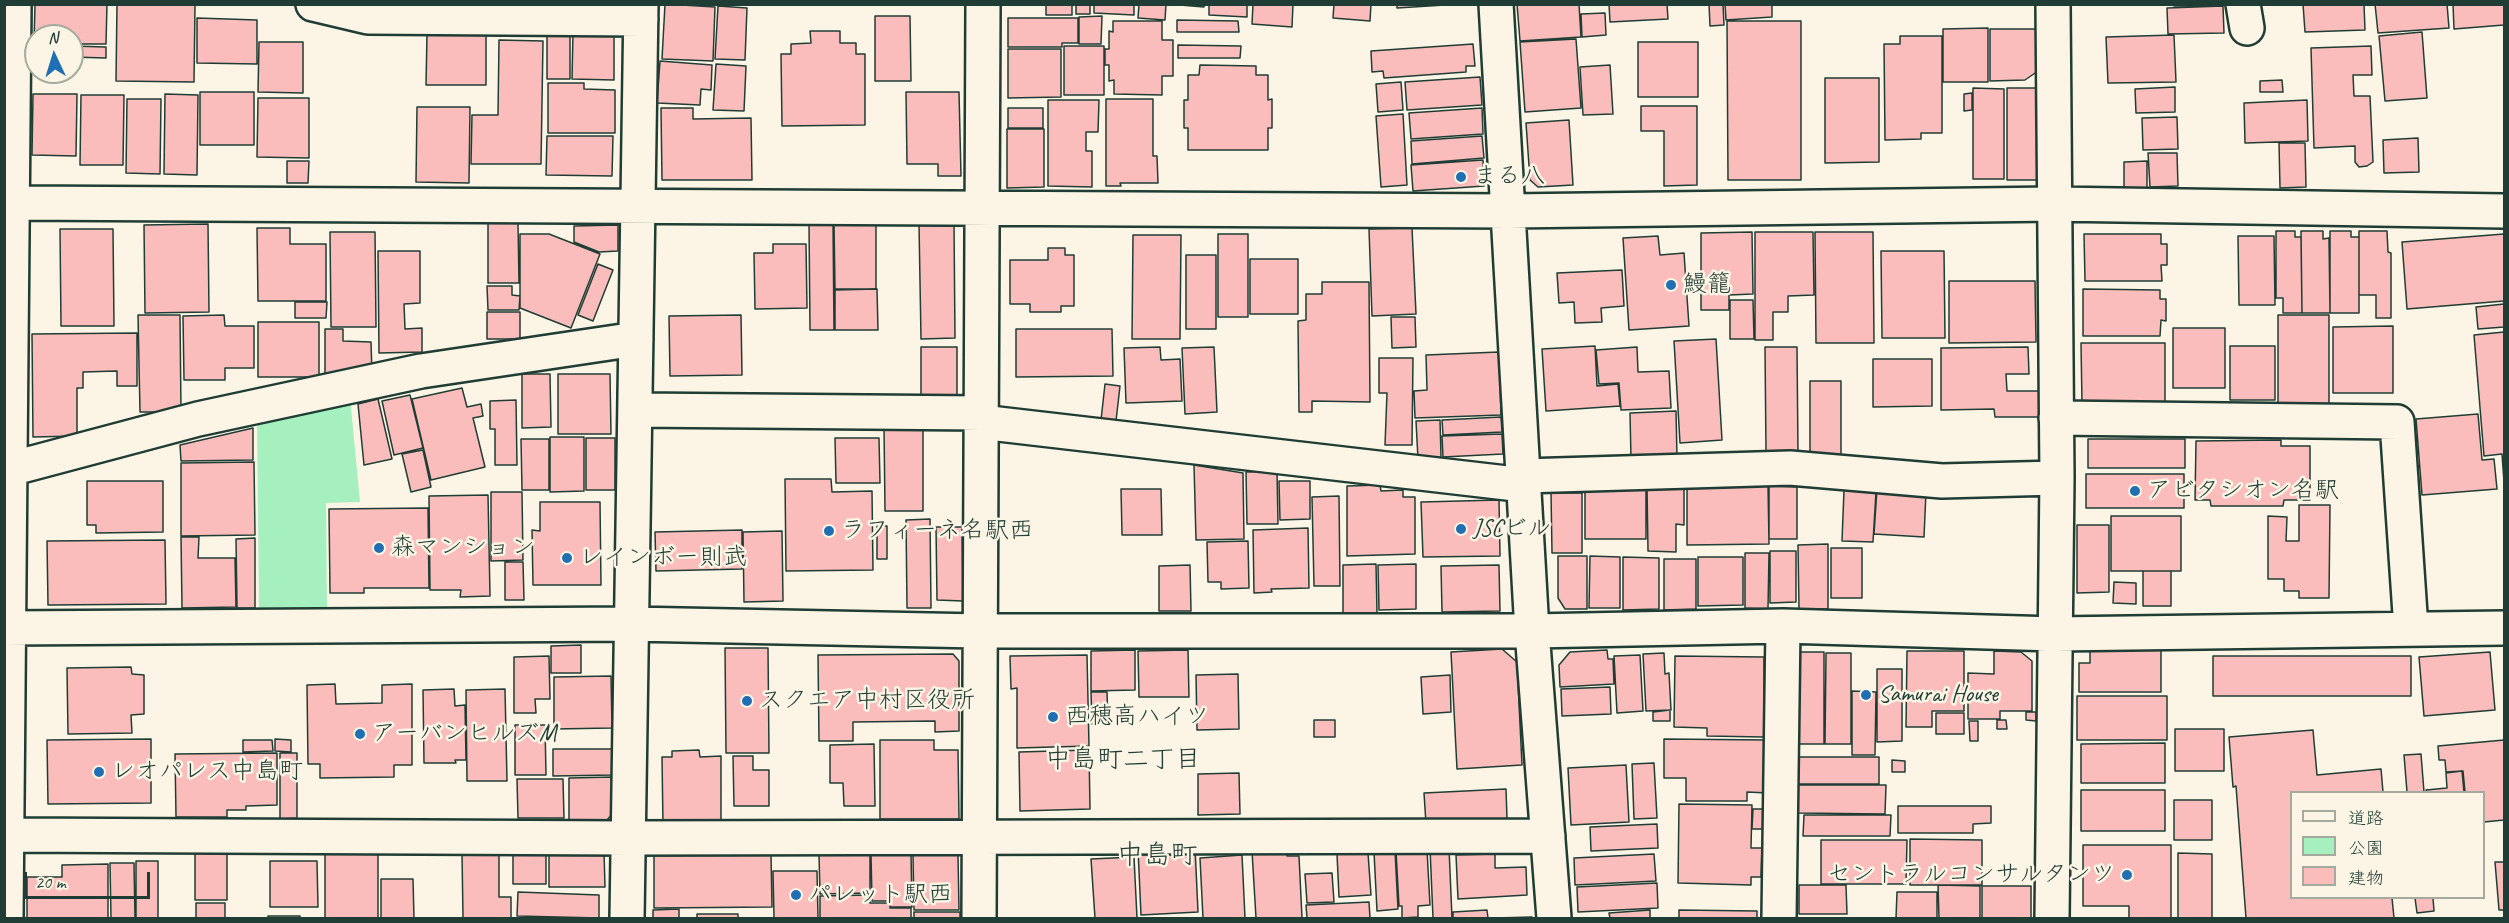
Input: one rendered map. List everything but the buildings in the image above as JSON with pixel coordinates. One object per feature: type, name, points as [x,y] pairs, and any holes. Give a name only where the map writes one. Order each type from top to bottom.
[{"type":"street","points":[[6,918],[14,4]]},
{"type":"street","points":[[313,4],[368,17],[641,12],[627,918]]},
{"type":"street","points":[[979,918],[983,4]]},
{"type":"street","points":[[1496,4],[1532,631],[1554,918]]},
{"type":"street","points":[[2052,918],[2056,478],[2053,4]]},
{"type":"street","points":[[12,203],[1509,211],[2055,204],[2505,210]]},
{"type":"street","points":[[10,469],[198,419],[421,371],[636,339]]},
{"type":"street","points":[[635,410],[981,418],[1524,481],[1790,468],[1942,481],[2056,478]]},
{"type":"street","points":[[2056,418],[2397,422],[2410,628]]},
{"type":"street","points":[[7,628],[632,624],[980,631],[1532,631],[1783,626],[2055,634],[2505,628]]},
{"type":"street","points":[[1779,918],[1783,626]]},
{"type":"street","points":[[7,835],[1548,836]]},
{"type":"green space","points":[[350,397],[360,502],[326,503],[327,608],[259,609],[257,419]]},
{"type":"place","name":"まる八","points":[[1461,177]]},
{"type":"place","name":"鰻籠","points":[[1671,285]]},
{"type":"place","name":"アビタシオン名駅","points":[[2135,491]]},
{"type":"place","name":"JSCビル","points":[[1461,529]]},
{"type":"place","name":"ラフィーネ名駅西","points":[[829,531]]},
{"type":"place","name":"森マンション","points":[[379,548]]},
{"type":"place","name":"レインボー則武","points":[[567,558]]},
{"type":"place","name":"Samurai House","points":[[1866,695]]},
{"type":"place","name":"スクエア中村区役所","points":[[747,701]]},
{"type":"place","name":"西穂高ハイツ","points":[[1053,717]]},
{"type":"place","name":"アーバンヒルズM","points":[[360,734]]},
{"type":"place","name":"レオパレス中島町","points":[[99,772]]},
{"type":"place","name":"セントラルコンサルタンツ","points":[[2127,875]]},
{"type":"place","name":"パレット駅西","points":[[796,895]]},
{"type":"district","name":"中島町二丁目","points":[[1123,760]]},
{"type":"district","name":"中島町","points":[[1157,856]]}]
